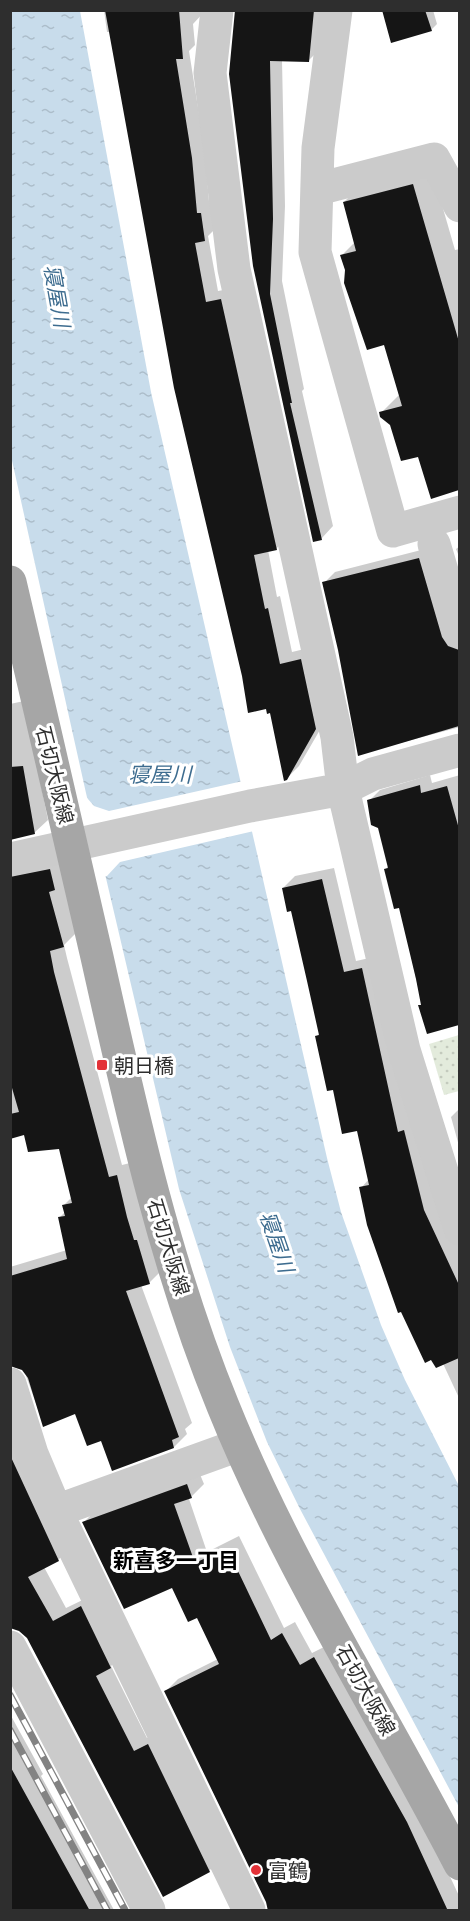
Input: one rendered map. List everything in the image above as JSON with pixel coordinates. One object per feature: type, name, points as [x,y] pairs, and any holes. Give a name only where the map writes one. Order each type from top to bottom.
[{"type":"main road","name":"石切大阪線","points":[[10,582],[59,800],[82,843],[157,1209],[204,1356],[239,1445],[299,1567],[459,1864]]},
{"type":"street","points":[[217,10],[210,73],[234,269],[337,737],[344,789],[404,1050],[459,1229]]},
{"type":"street","points":[[336,10],[318,148],[315,252],[393,531],[459,512]]},
{"type":"street","points":[[318,189],[434,159],[459,206]]},
{"type":"street","points":[[434,544],[459,632]]},
{"type":"street","points":[[10,859],[250,806],[344,789],[373,774],[457,759]]},
{"type":"street","points":[[10,1384],[32,1454],[56,1511],[249,1911]]},
{"type":"street","points":[[56,1511],[239,1445]]},
{"type":"street","points":[[10,1647],[149,1911]]},
{"type":"green space","points":[[459,1035],[459,1091],[444,1095],[429,1044]]},
{"type":"water","name":"寝屋川","points":[[10,11],[80,11],[151,392],[327,1158],[341,1212],[381,1325],[405,1380],[459,1486],[459,1807],[300,1509],[267,1442],[230,1347],[179,1189],[86,793],[11,456]]},
{"type":"pier","points":[[243,781],[254,831],[120,862],[107,876],[102,877],[82,792],[94,806],[109,811]]},
{"type":"building","points":[[105,10],[179,10],[183,59],[176,59],[192,158],[197,213],[201,213],[205,241],[195,243],[206,302],[221,299],[277,550],[254,555],[265,609],[268,608],[280,664],[301,659],[316,729],[287,780],[284,781],[270,713],[267,714],[266,709],[248,713],[242,676],[174,388]]},
{"type":"building","points":[[235,10],[314,10],[309,62],[270,61],[273,219],[270,294],[292,403],[290,403],[322,540],[313,542],[253,266],[229,74]]},
{"type":"building","points":[[382,10],[425,10],[432,31],[391,43]]},
{"type":"building","points":[[413,184],[459,342],[459,490],[431,499],[418,457],[401,461],[390,425],[380,417],[379,412],[402,406],[384,345],[367,350],[344,283],[345,270],[340,255],[356,251],[343,202]]},
{"type":"building","points":[[419,558],[442,637],[448,646],[459,650],[459,726],[358,756],[338,650],[322,582]]},
{"type":"building","points":[[23,766],[35,834],[10,840],[10,767]]},
{"type":"building","points":[[420,785],[421,793],[447,786],[459,829],[459,1025],[427,1034],[418,1005],[421,1005],[416,979],[399,908],[394,909],[384,869],[388,868],[378,828],[371,825],[367,800]]},
{"type":"building","points":[[50,869],[55,890],[49,892],[64,947],[50,951],[54,972],[109,1177],[117,1175],[127,1217],[134,1240],[137,1240],[150,1284],[126,1291],[179,1437],[172,1440],[174,1448],[112,1471],[101,1441],[87,1446],[75,1414],[43,1427],[28,1378],[22,1370],[10,1366],[10,1276],[67,1259],[58,1217],[65,1216],[62,1205],[72,1203],[59,1149],[28,1152],[24,1135],[10,1139],[10,1114],[19,1112],[10,1081],[10,877]]},
{"type":"building","points":[[322,879],[344,972],[362,968],[398,1132],[404,1130],[424,1210],[459,1285],[459,1358],[436,1368],[431,1360],[425,1363],[401,1312],[398,1313],[367,1225],[359,1187],[369,1185],[357,1131],[342,1134],[333,1090],[327,1091],[315,1036],[319,1035],[291,911],[287,912],[282,888]]},
{"type":"building","points":[[10,1455],[59,1561],[28,1577],[53,1621],[81,1606],[111,1668],[96,1676],[134,1751],[148,1744],[210,1872],[163,1897],[27,1638],[19,1631],[10,1628]]},
{"type":"building","points":[[187,1484],[192,1498],[174,1504],[195,1563],[227,1548],[271,1640],[282,1633],[300,1665],[314,1657],[407,1822],[448,1911],[268,1911],[266,1902],[164,1691],[219,1664],[197,1618],[188,1622],[172,1588],[124,1609],[82,1522]]},
{"type":"building","points":[[10,1766],[90,1911],[10,1911]]},
{"type":"railway","points":[[10,1695],[125,1910]]},
{"type":"railway","points":[[10,1730],[107,1910]]},
{"type":"place","name":"朝日橋","points":[[102,1065]]},
{"type":"place","name":"富鶴","points":[[256,1870]]},
{"type":"district","name":"新喜多一丁目","points":[[176,1560]]}]
